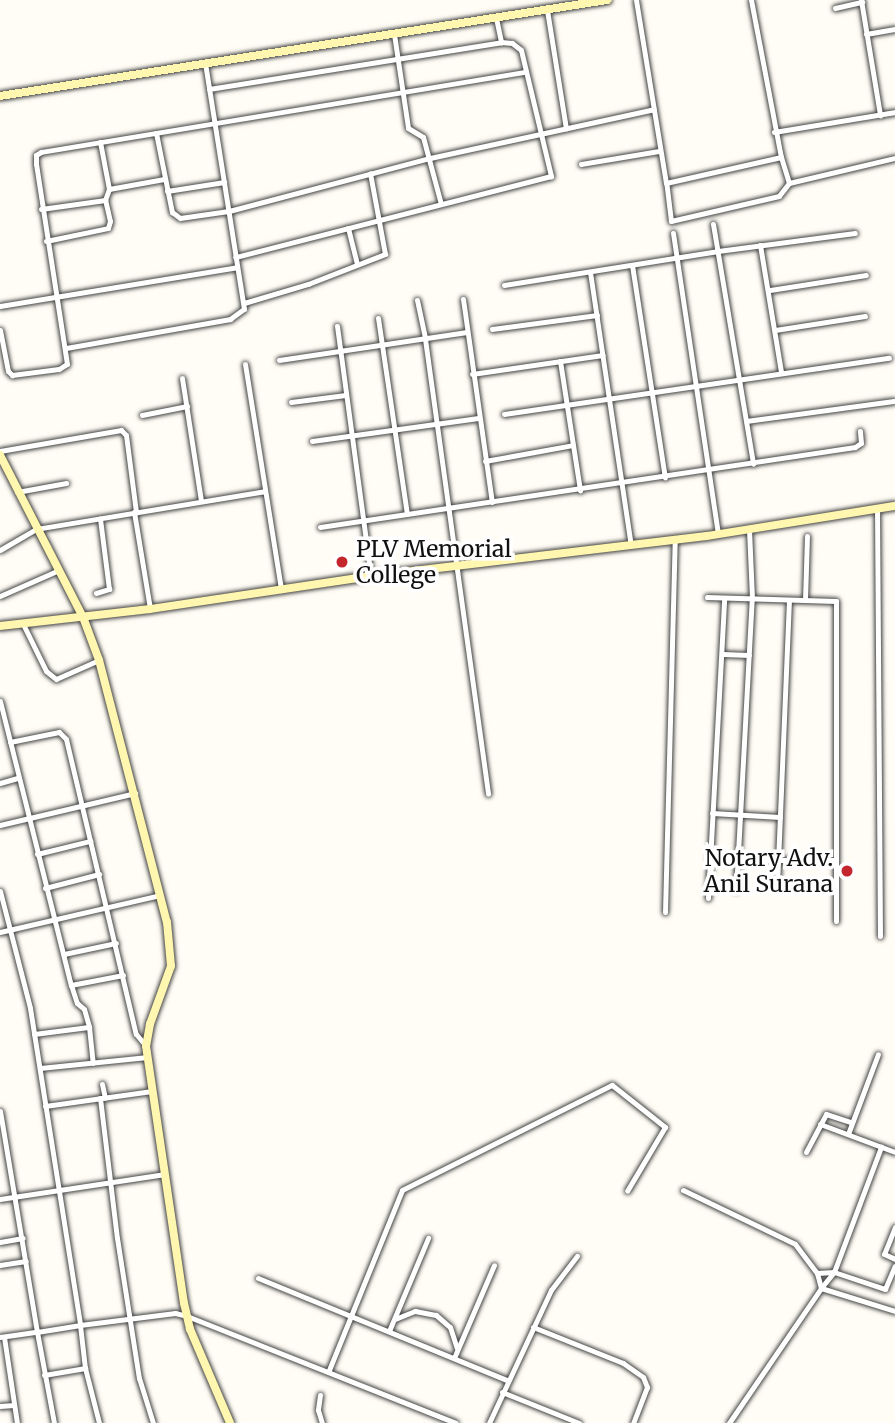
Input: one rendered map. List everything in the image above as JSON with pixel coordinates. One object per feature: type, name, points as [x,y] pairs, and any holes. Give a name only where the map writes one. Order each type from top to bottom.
[{"type":"street","points":[[0,96],[607,0]]},
{"type":"street","points":[[636,0],[671,221],[779,196],[789,183],[895,158]]},
{"type":"street","points":[[751,0],[774,132],[789,183]]},
{"type":"street","points":[[835,8],[861,1],[880,116]]},
{"type":"street","points":[[547,9],[566,128]]},
{"type":"street","points":[[496,18],[501,42]]},
{"type":"street","points":[[866,34],[895,29]]},
{"type":"street","points":[[394,34],[408,128],[423,137],[441,204]]},
{"type":"street","points":[[209,89],[501,42],[518,46],[551,176],[235,257]]},
{"type":"street","points":[[66,348],[230,319],[241,314],[244,303],[205,64]]},
{"type":"street","points":[[0,330],[8,371],[12,375],[65,367],[68,361],[41,209],[36,155],[100,142],[525,72]]},
{"type":"street","points":[[156,133],[164,179],[176,218],[229,211],[430,158],[654,109]]},
{"type":"street","points":[[774,132],[895,112]]},
{"type":"street","points":[[46,241],[105,230],[110,221],[105,201],[109,190],[100,142]]},
{"type":"street","points":[[581,164],[659,151]]},
{"type":"street","points":[[666,183],[781,157]]},
{"type":"street","points":[[244,303],[308,284],[385,254],[381,220],[370,173]]},
{"type":"street","points":[[109,190],[164,179]]},
{"type":"street","points":[[167,191],[224,182]]},
{"type":"street","points":[[41,209],[105,201]]},
{"type":"street","points":[[713,224],[752,464]]},
{"type":"street","points":[[348,228],[357,264]]},
{"type":"street","points":[[673,233],[718,534]]},
{"type":"street","points":[[504,285],[718,251],[855,233]]},
{"type":"street","points":[[760,245],[770,290],[781,372]]},
{"type":"street","points":[[632,265],[664,477]]},
{"type":"street","points":[[0,306],[237,267]]},
{"type":"street","points":[[590,272],[631,545]]},
{"type":"street","points":[[770,290],[866,275]]},
{"type":"street","points":[[463,299],[492,502]]},
{"type":"street","points":[[417,300],[425,339],[488,794]]},
{"type":"street","points":[[492,330],[597,316]]},
{"type":"street","points":[[775,330],[865,316]]},
{"type":"street","points":[[378,317],[407,514]]},
{"type":"street","points":[[337,326],[371,576]]},
{"type":"street","points":[[279,360],[467,332]]},
{"type":"street","points":[[472,374],[603,355]]},
{"type":"street","points":[[504,414],[889,358]]},
{"type":"street","points":[[560,361],[580,490]]},
{"type":"street","points":[[245,364],[281,590]]},
{"type":"street","points":[[182,378],[201,501]]},
{"type":"street","points":[[291,402],[346,395]]},
{"type":"street","points":[[746,421],[894,401]]},
{"type":"street","points":[[142,415],[187,406]]},
{"type":"street","points":[[312,441],[478,418]]},
{"type":"street","points":[[150,609],[126,435],[121,430],[0,453],[2,471],[83,617],[99,660],[160,895],[172,966],[150,1024],[147,1057],[187,1315],[230,1423]]},
{"type":"street","points":[[320,527],[622,484],[855,447],[861,443],[860,431]]},
{"type":"street","points":[[485,461],[573,445]]},
{"type":"street","points":[[16,492],[66,482]]},
{"type":"street","points":[[0,550],[36,529],[265,491]]},
{"type":"street","points":[[0,626],[150,609],[371,576],[675,540],[895,506]]},
{"type":"street","points":[[877,507],[880,936]]},
{"type":"street","points":[[96,593],[107,591],[109,587],[100,519]]},
{"type":"street","points":[[736,890],[752,598],[750,529]]},
{"type":"street","points":[[805,600],[807,536]]},
{"type":"street","points":[[666,912],[675,540]]},
{"type":"street","points":[[0,596],[57,570]]},
{"type":"street","points":[[707,597],[836,601],[836,922]]},
{"type":"street","points":[[708,898],[724,598]]},
{"type":"street","points":[[777,886],[789,600]]},
{"type":"street","points":[[23,624],[46,671],[56,679],[99,660]]},
{"type":"street","points":[[723,654],[749,655]]},
{"type":"street","points":[[0,701],[2,720],[10,741],[71,985],[78,1003],[84,1009],[89,1027],[93,1063]]},
{"type":"street","points":[[10,741],[52,733],[64,734],[108,906],[136,1034],[146,1046]]},
{"type":"street","points":[[0,783],[19,778]]},
{"type":"street","points":[[0,825],[135,793]]},
{"type":"street","points":[[712,813],[780,817]]},
{"type":"street","points":[[37,854],[90,841]]},
{"type":"street","points":[[710,860],[836,860]]},
{"type":"street","points":[[45,888],[99,874]]},
{"type":"street","points":[[0,891],[34,1034],[85,1368],[99,1423]]},
{"type":"street","points":[[0,932],[160,895]]},
{"type":"street","points":[[64,954],[116,943]]},
{"type":"street","points":[[71,985],[123,975]]},
{"type":"street","points":[[34,1034],[89,1027]]},
{"type":"street","points":[[848,1134],[878,1054]]},
{"type":"street","points":[[40,1068],[147,1057]]},
{"type":"street","points":[[102,1084],[110,1183],[130,1318],[143,1396],[153,1423]]},
{"type":"street","points":[[329,1370],[402,1189],[610,1086],[618,1087],[665,1128],[627,1191]]},
{"type":"street","points":[[45,1105],[152,1091]]},
{"type":"street","points":[[0,1111],[54,1423]]},
{"type":"street","points":[[806,1152],[828,1113],[851,1122]]},
{"type":"street","points":[[820,1124],[895,1152]]},
{"type":"street","points":[[729,1423],[834,1272],[881,1147]]},
{"type":"street","points":[[0,1162],[10,1160]]},
{"type":"street","points":[[0,1199],[165,1174]]},
{"type":"street","points":[[683,1190],[795,1244],[804,1252],[817,1273],[821,1288]]},
{"type":"street","points":[[895,1227],[884,1254],[895,1259]]},
{"type":"street","points":[[0,1242],[23,1238]]},
{"type":"street","points":[[389,1331],[428,1238]]},
{"type":"street","points":[[489,1423],[551,1290],[577,1256]]},
{"type":"street","points":[[0,1265],[26,1261]]},
{"type":"street","points":[[454,1358],[494,1265]]},
{"type":"street","points":[[880,1305],[895,1266]]},
{"type":"street","points":[[817,1273],[834,1272],[885,1289]]},
{"type":"street","points":[[258,1278],[507,1380]]},
{"type":"street","points":[[821,1288],[895,1311]]},
{"type":"street","points":[[394,1319],[415,1311],[436,1315],[450,1327],[457,1348]]},
{"type":"street","points":[[17,1423],[2,1337],[175,1313],[187,1315],[329,1370],[456,1423]]},
{"type":"street","points":[[533,1327],[623,1363],[643,1377],[647,1387],[633,1423]]},
{"type":"street","points":[[44,1375],[85,1368]]},
{"type":"street","points":[[502,1392],[579,1423]]},
{"type":"street","points":[[320,1395],[317,1410],[322,1423]]},
{"type":"street","points":[[0,1406],[15,1405]]},
{"type":"place","name":"PLV Memorial College","points":[[342,562]]},
{"type":"place","name":"Notary Adv. Anil Surana","points":[[847,871]]}]
